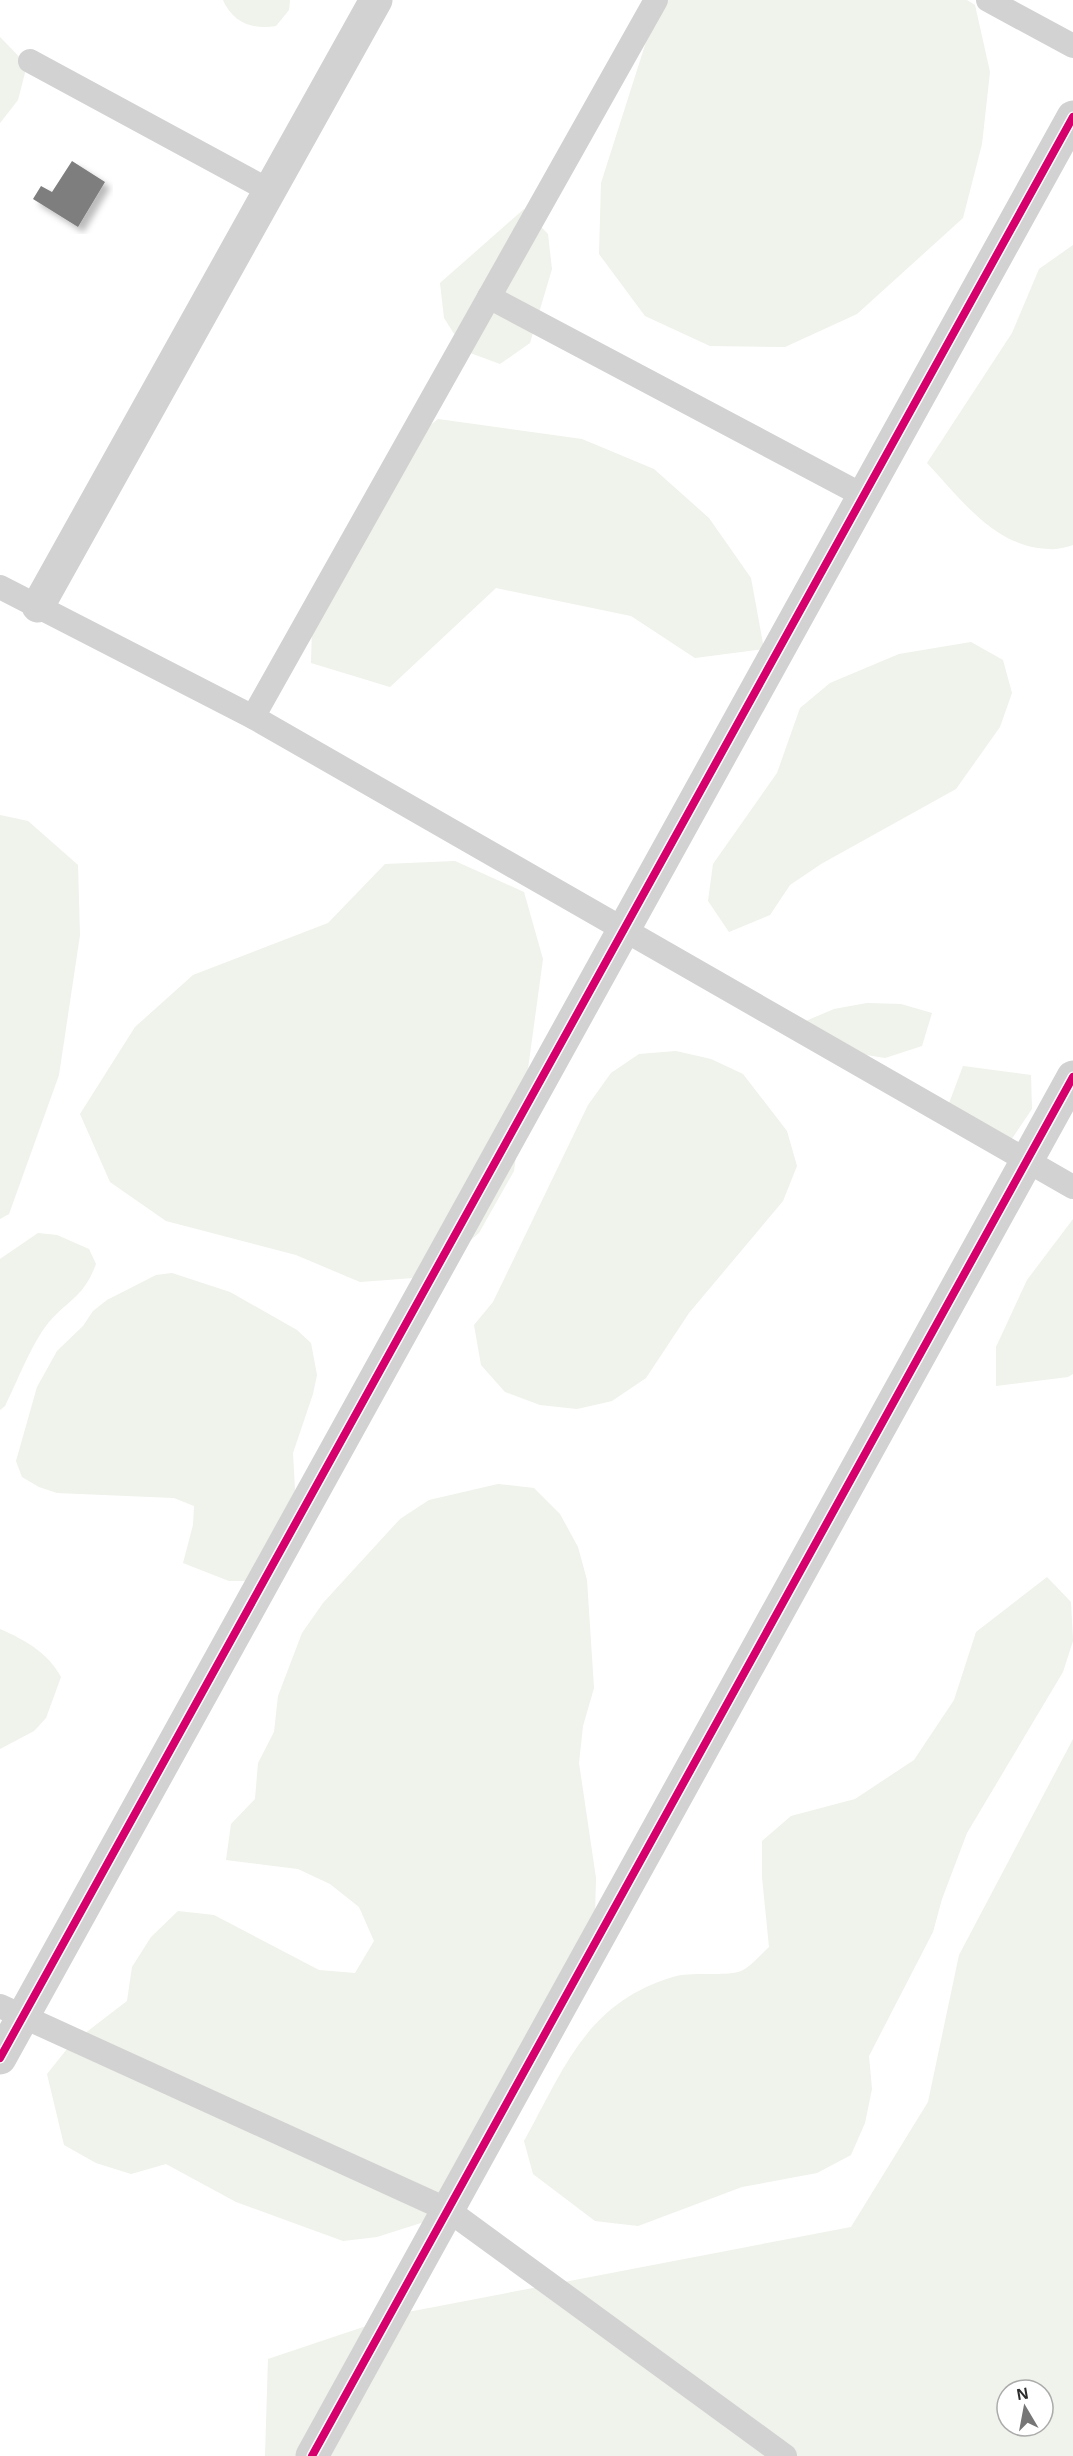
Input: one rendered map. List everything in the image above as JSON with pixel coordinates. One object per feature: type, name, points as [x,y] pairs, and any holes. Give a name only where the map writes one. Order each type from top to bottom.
[{"type":"street","points":[[38,606],[376,0]]},
{"type":"street","points":[[0,2058],[11,2012],[624,929],[1073,117]]},
{"type":"street","points":[[312,2456],[1073,1077]]},
{"type":"lane","points":[[253,717],[656,0]]},
{"type":"lane","points":[[988,0],[1073,46]]},
{"type":"lane","points":[[30,61],[270,191]]},
{"type":"lane","points":[[489,297],[864,496]]},
{"type":"lane","points":[[0,587],[253,717],[1073,1187]]},
{"type":"lane","points":[[11,2012],[448,2210],[785,2456]]},
{"type":"shaded area","points":[[223,0],[290,0],[289,10],[276,26],[259,27],[238,19],[227,8]]},
{"type":"shaded area","points":[[666,0],[967,0],[975,5],[990,72],[982,144],[963,218],[857,314],[785,347],[710,346],[645,316],[599,254],[601,183],[646,42]]},
{"type":"shaded area","points":[[0,37],[27,65],[18,100],[0,123]]},
{"type":"shaded area","points":[[524,209],[548,234],[552,269],[530,343],[500,364],[465,351],[444,318],[440,283]]},
{"type":"shaded area","points":[[1073,245],[1073,545],[1053,549],[1030,546],[996,531],[966,506],[927,463],[1012,333],[1039,269]]},
{"type":"shaded area","points":[[438,419],[582,439],[654,469],[709,518],[751,578],[764,649],[695,658],[631,616],[496,588],[390,687],[311,663],[313,592],[382,464]]},
{"type":"shaded area","points":[[971,642],[1003,660],[1012,693],[1000,727],[956,789],[821,864],[790,885],[770,915],[729,932],[708,901],[713,864],[777,773],[800,708],[830,683],[899,654]]},
{"type":"shaded area","points":[[0,815],[28,821],[78,865],[80,935],[59,1075],[9,1214],[0,1219]]},
{"type":"shaded area","points":[[455,861],[524,892],[543,959],[514,1171],[479,1233],[427,1277],[360,1282],[296,1255],[166,1221],[110,1182],[80,1114],[135,1027],[193,975],[328,923],[385,864]]},
{"type":"shaded area","points":[[867,1003],[901,1004],[932,1013],[922,1046],[885,1058],[811,1046],[801,1023],[834,1009]]},
{"type":"shaded area","points":[[676,1051],[711,1059],[743,1074],[787,1131],[797,1166],[783,1201],[689,1313],[646,1378],[612,1401],[577,1409],[540,1405],[505,1392],[481,1365],[474,1325],[493,1302],[588,1105],[611,1073],[639,1054]]},
{"type":"shaded area","points":[[963,1066],[1031,1075],[1032,1109],[1011,1140],[945,1114]]},
{"type":"shaded area","points":[[1073,1219],[1073,1374],[1068,1377],[996,1386],[996,1347],[1027,1280]]},
{"type":"shaded area","points":[[38,1233],[57,1235],[89,1249],[96,1264],[81,1291],[42,1331],[5,1406],[0,1410],[0,1259]]},
{"type":"shaded area","points":[[172,1273],[230,1292],[297,1330],[311,1343],[317,1375],[293,1453],[297,1527],[248,1581],[229,1581],[183,1563],[193,1525],[194,1506],[174,1498],[57,1493],[39,1487],[22,1477],[16,1461],[37,1387],[57,1351],[83,1326],[93,1311],[107,1300],[156,1275]]},
{"type":"shaded area","points":[[498,1484],[534,1488],[560,1514],[578,1547],[587,1580],[594,1688],[583,1726],[579,1763],[596,1878],[595,1915],[449,2214],[377,2237],[343,2241],[236,2202],[166,2164],[131,2174],[96,2163],[64,2145],[47,2074],[71,2044],[127,2001],[132,1967],[151,1937],[178,1911],[214,1915],[319,1970],[355,1973],[374,1941],[359,1907],[330,1884],[298,1869],[226,1860],[231,1824],[255,1799],[258,1763],[274,1732],[278,1696],[302,1633],[323,1603],[400,1519],[429,1500]]},
{"type":"shaded area","points":[[1047,1577],[1071,1602],[1073,1641],[1063,1672],[967,1833],[942,1899],[933,1932],[869,2056],[872,2089],[865,2123],[851,2155],[817,2173],[742,2187],[638,2226],[595,2221],[533,2174],[524,2141],[566,2064],[598,2021],[619,2003],[643,1989],[673,1977],[689,1974],[735,1973],[745,1969],[756,1960],[769,1947],[762,1877],[762,1841],[791,1816],[855,1799],[914,1760],[954,1700],[976,1632]]},
{"type":"shaded area","points":[[0,1629],[35,1648],[49,1660],[61,1677],[46,1718],[34,1731],[0,1749]]},
{"type":"shaded area","points":[[1073,1739],[1073,2456],[265,2456],[268,2359],[408,2312],[851,2227],[928,2102],[959,1955]]},
{"type":"building","points":[[72,161],[105,182],[78,227],[33,199],[41,186],[52,192]]},
{"type":"cycle path","points":[[0,2058],[1073,117]]},
{"type":"cycle path","points":[[312,2456],[1073,1077]]}]
